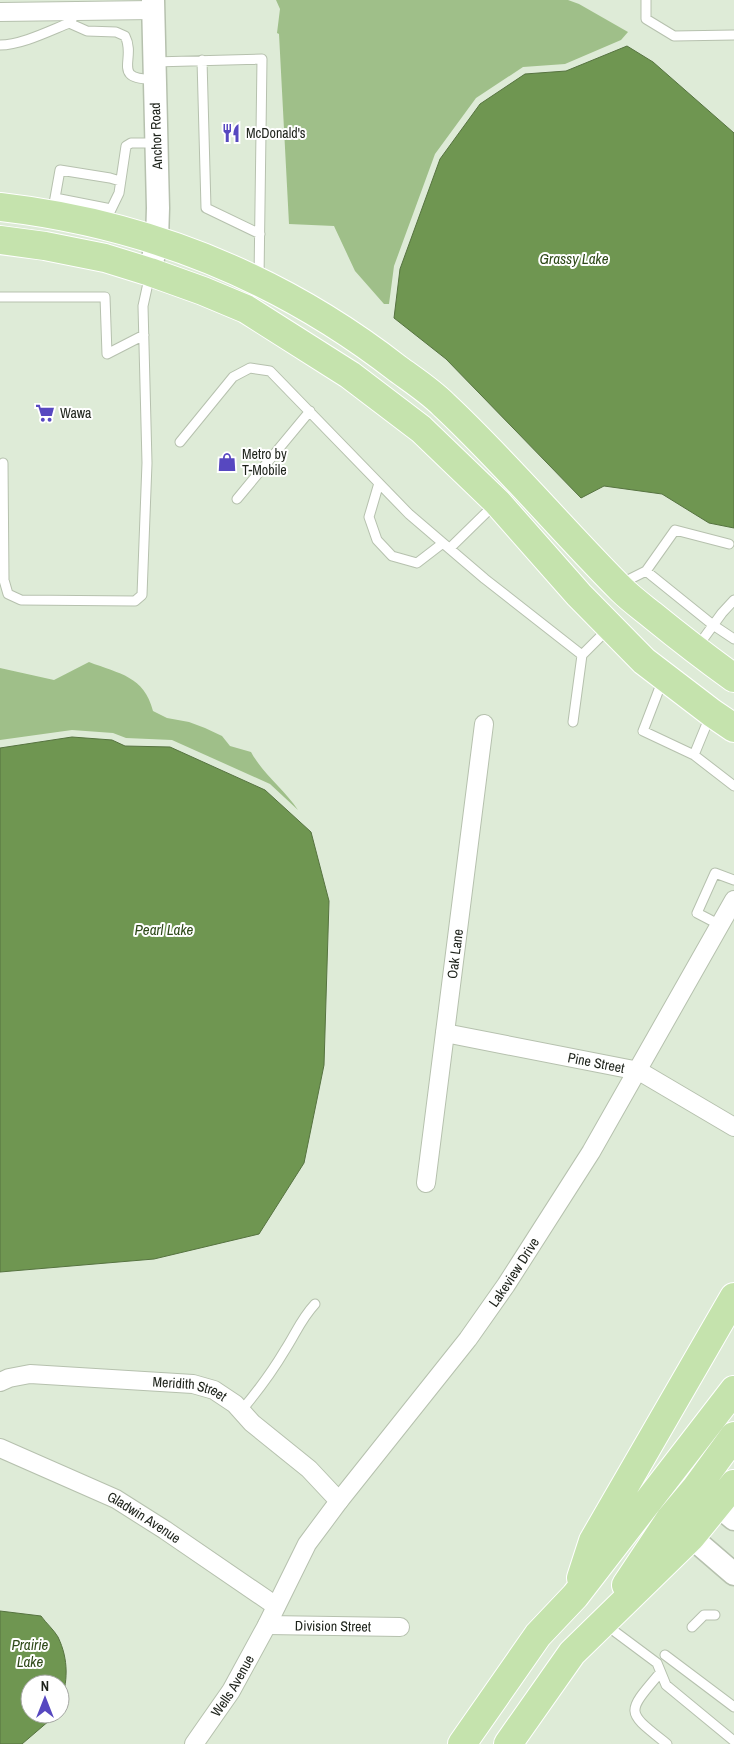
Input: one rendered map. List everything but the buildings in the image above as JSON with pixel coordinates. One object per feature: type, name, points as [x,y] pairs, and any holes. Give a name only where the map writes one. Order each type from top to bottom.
[{"type":"main road","points":[[0,207],[53,206],[107,217],[157,240],[208,258],[259,281],[291,297],[371,348],[442,403],[617,585],[694,650],[734,678]]},
{"type":"main road","points":[[0,240],[45,246],[96,257],[150,272],[246,309],[350,375],[421,429],[497,502],[579,595],[644,662],[734,728]]},
{"type":"main road","points":[[575,1596],[594,1541],[734,1297]]},
{"type":"main road","points":[[462,1744],[538,1635],[575,1596],[734,1390]]},
{"type":"main road","points":[[598,1630],[670,1519],[696,1488],[734,1436]]},
{"type":"main road","points":[[508,1744],[572,1653],[598,1630],[690,1537],[726,1512],[734,1484]]},
{"type":"street","points":[[0,12],[74,17],[153,5]]},
{"type":"street","name":"Anchor Road","points":[[150,272],[157,240],[153,5]]},
{"type":"street","points":[[497,502],[518,480]]},
{"type":"street","name":"Oak Lane","points":[[426,1183],[484,724]]},
{"type":"street","name":"Lakeview Drive","points":[[267,1624],[307,1544],[468,1339],[592,1152],[734,900]]},
{"type":"street","name":"Pine Street","points":[[445,1033],[638,1071],[734,1127]]},
{"type":"street","name":"Meridith Street","points":[[0,1382],[9,1378],[30,1374],[193,1384],[214,1390],[235,1404],[252,1423],[309,1469],[339,1501]]},
{"type":"street","name":"Gladwin Avenue","points":[[0,1448],[116,1499],[276,1606]]},
{"type":"street","points":[[690,1537],[734,1574]]},
{"type":"street","name":"Division Street","points":[[267,1624],[400,1627]]},
{"type":"street","name":"Wells Avenue","points":[[194,1744],[231,1691],[267,1624]]},
{"type":"lane","points":[[646,0],[646,19],[674,36],[734,35]]},
{"type":"lane","points":[[0,45],[8,45],[74,17],[87,31],[116,32],[125,36],[128,40],[129,74],[139,79],[154,70],[202,60],[262,59],[259,281]]},
{"type":"lane","points":[[202,60],[206,208],[260,234]]},
{"type":"lane","points":[[120,181],[60,170],[53,206],[84,201],[107,217],[119,193],[126,146],[132,143],[156,143]]},
{"type":"lane","points":[[3,464],[4,580],[8,594],[21,600],[135,601],[142,595],[147,464],[143,306],[150,272]]},
{"type":"lane","points":[[0,297],[105,296],[106,354],[144,335]]},
{"type":"lane","points":[[180,442],[233,377],[250,368],[270,371],[409,514],[485,579],[582,655]]},
{"type":"lane","points":[[237,498],[310,411]]},
{"type":"lane","points":[[379,482],[369,517],[377,540],[392,556],[417,564],[446,546],[497,502]]},
{"type":"lane","points":[[617,585],[646,571],[676,530],[729,544]]},
{"type":"lane","points":[[646,571],[734,639]]},
{"type":"lane","points":[[694,650],[734,600]]},
{"type":"lane","points":[[573,722],[582,655],[610,627]]},
{"type":"lane","points":[[664,676],[642,731],[694,755],[734,786]]},
{"type":"lane","points":[[694,755],[712,713]]},
{"type":"lane","points":[[720,925],[697,913],[716,873],[734,880]]},
{"type":"lane","points":[[241,1411],[259,1390],[285,1350],[303,1317],[315,1304]]},
{"type":"lane","points":[[692,1627],[704,1615],[715,1615]]},
{"type":"lane","points":[[598,1630],[657,1663],[666,1685],[734,1741]]},
{"type":"lane","points":[[657,1663],[666,1654],[734,1707]]},
{"type":"lane","points":[[660,1673],[637,1700],[634,1711],[638,1720],[667,1744]]},
{"type":"shaded area","points":[[276,0],[568,0],[579,4],[628,32],[621,40],[565,64],[523,67],[476,98],[435,154],[394,266],[389,304],[384,304],[355,271],[334,226],[289,224],[279,34],[277,33],[280,9]]},
{"type":"shaded area","points":[[89,662],[137,683],[144,690],[153,711],[167,718],[189,722],[205,728],[222,736],[230,746],[251,752],[261,767],[298,810],[270,784],[172,740],[126,738],[113,733],[72,730],[0,740],[0,668],[54,680]]},
{"type":"water","name":"Grassy Lake","points":[[627,46],[653,62],[734,133],[734,528],[709,523],[662,494],[604,486],[581,498],[446,359],[394,318],[400,269],[440,159],[480,104],[525,74],[566,71]]},
{"type":"water","name":"Pearl Lake","points":[[72,737],[112,740],[125,746],[170,747],[265,790],[311,832],[329,901],[324,1065],[304,1163],[259,1234],[154,1259],[0,1272],[0,748]]},
{"type":"water","name":"Prairie Lake","points":[[0,1611],[41,1616],[58,1637],[62,1646],[66,1663],[66,1674],[20,1674],[20,1724],[45,1724],[22,1744],[0,1744]]},
{"type":"place","name":"McDonald's","points":[[231,133]]},
{"type":"place","name":"Wawa","points":[[45,413]]},
{"type":"place","name":"Metro by T-Mobile","points":[[227,462]]}]
